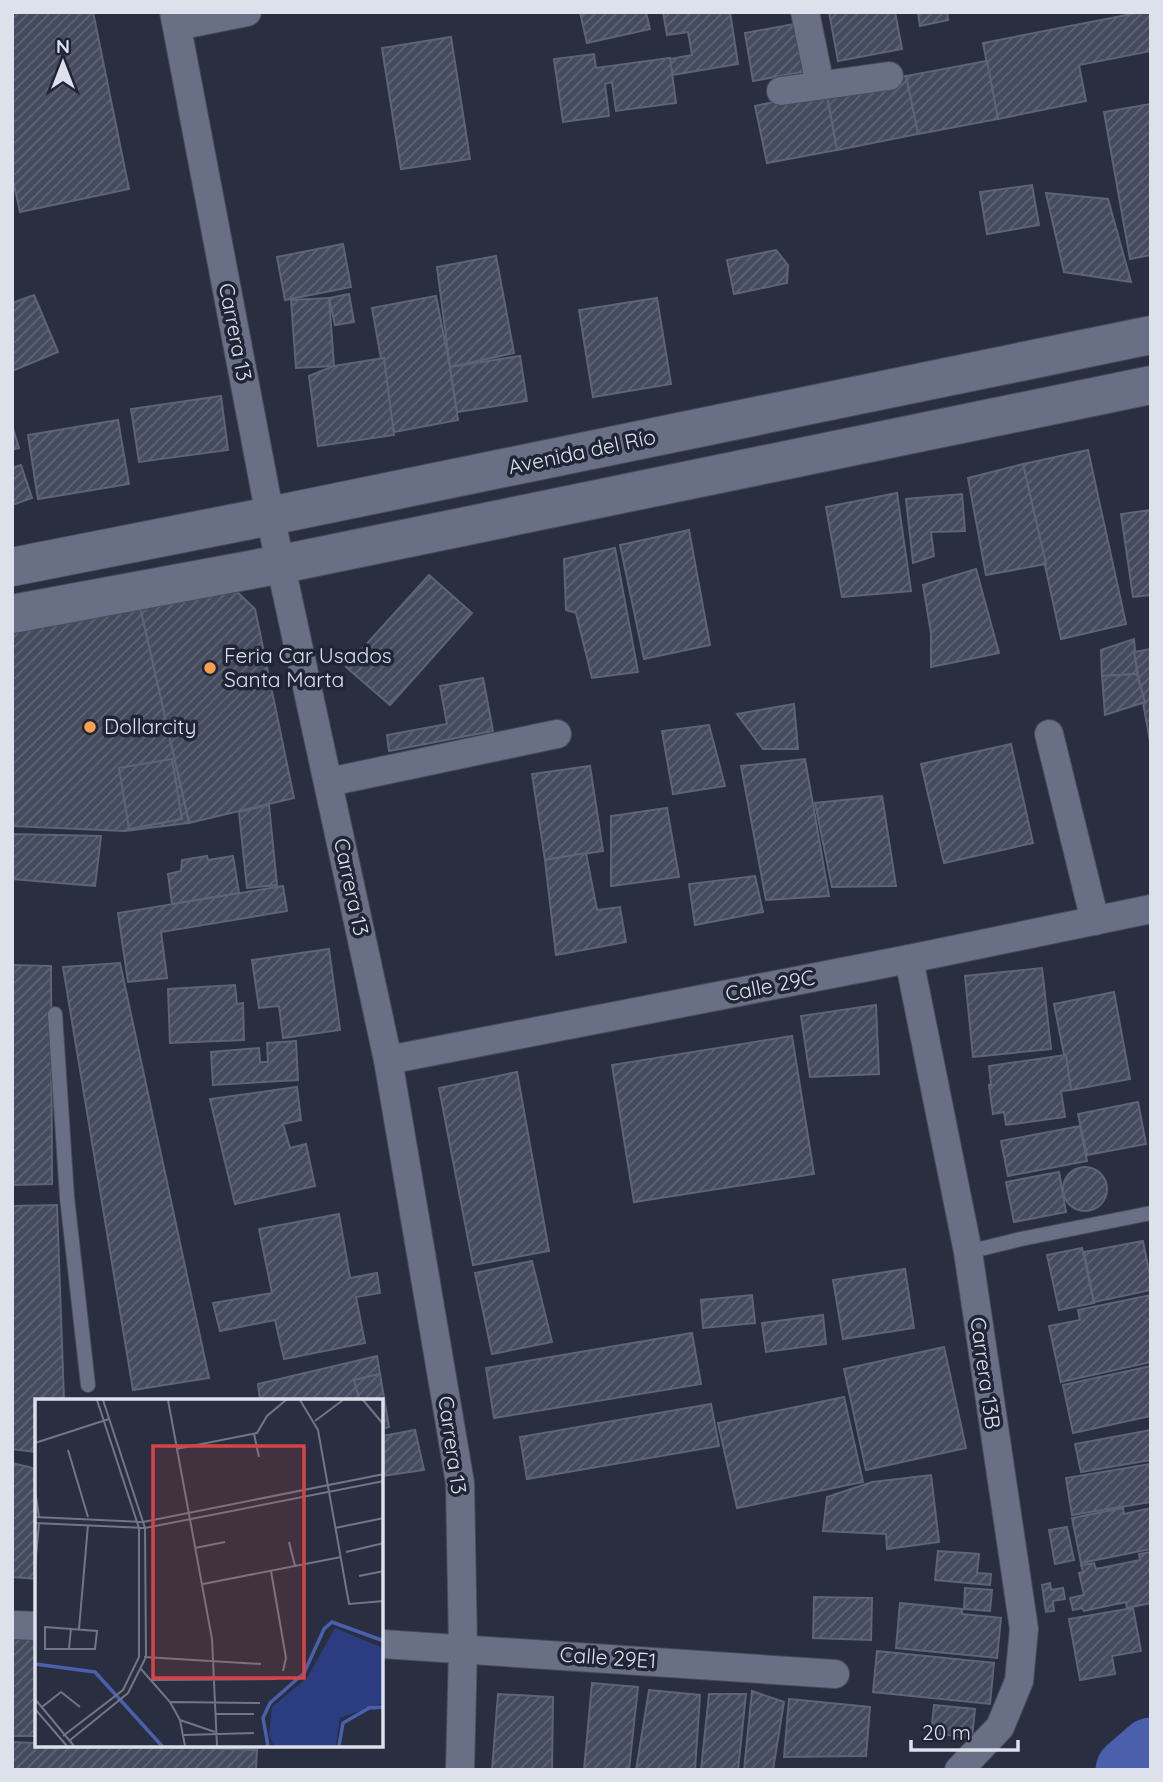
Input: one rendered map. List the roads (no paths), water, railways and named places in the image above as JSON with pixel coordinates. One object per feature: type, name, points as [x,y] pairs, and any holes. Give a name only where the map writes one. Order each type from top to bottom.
[{"type":"main road","name":"Avenida del Río","points":[[12,567],[1151,335]]},
{"type":"main road","points":[[12,614],[282,564],[1151,385]]},
{"type":"street","points":[[175,19],[247,12]]},
{"type":"street","points":[[805,12],[820,85]]},
{"type":"street","name":"Carrera 13","points":[[175,19],[270,516],[388,1060],[460,1483],[463,1648],[460,1770]]},
{"type":"street","points":[[781,91],[889,76]]},
{"type":"street","points":[[329,782],[557,734]]},
{"type":"street","points":[[1049,734],[1095,921]]},
{"type":"street","name":"Calle 29C","points":[[388,1060],[1151,909]]},
{"type":"street","name":"Carrera 13B","points":[[909,959],[968,1252],[1024,1629],[1019,1681],[1000,1727],[959,1770]]},
{"type":"street","points":[[12,1625],[35,1626]]},
{"type":"street","name":"Calle 29E1","points":[[383,1644],[835,1674]]},
{"type":"lane","points":[[55,1014],[67,1197],[88,1385]]},
{"type":"lane","points":[[968,1252],[1151,1213]]},
{"type":"waterway","points":[[1128,1770],[1151,1750]]},
{"type":"place","name":"Feria Car Usados Santa Marta","points":[[210,668]]},
{"type":"place","name":"Dollarcity","points":[[90,727]]}]
